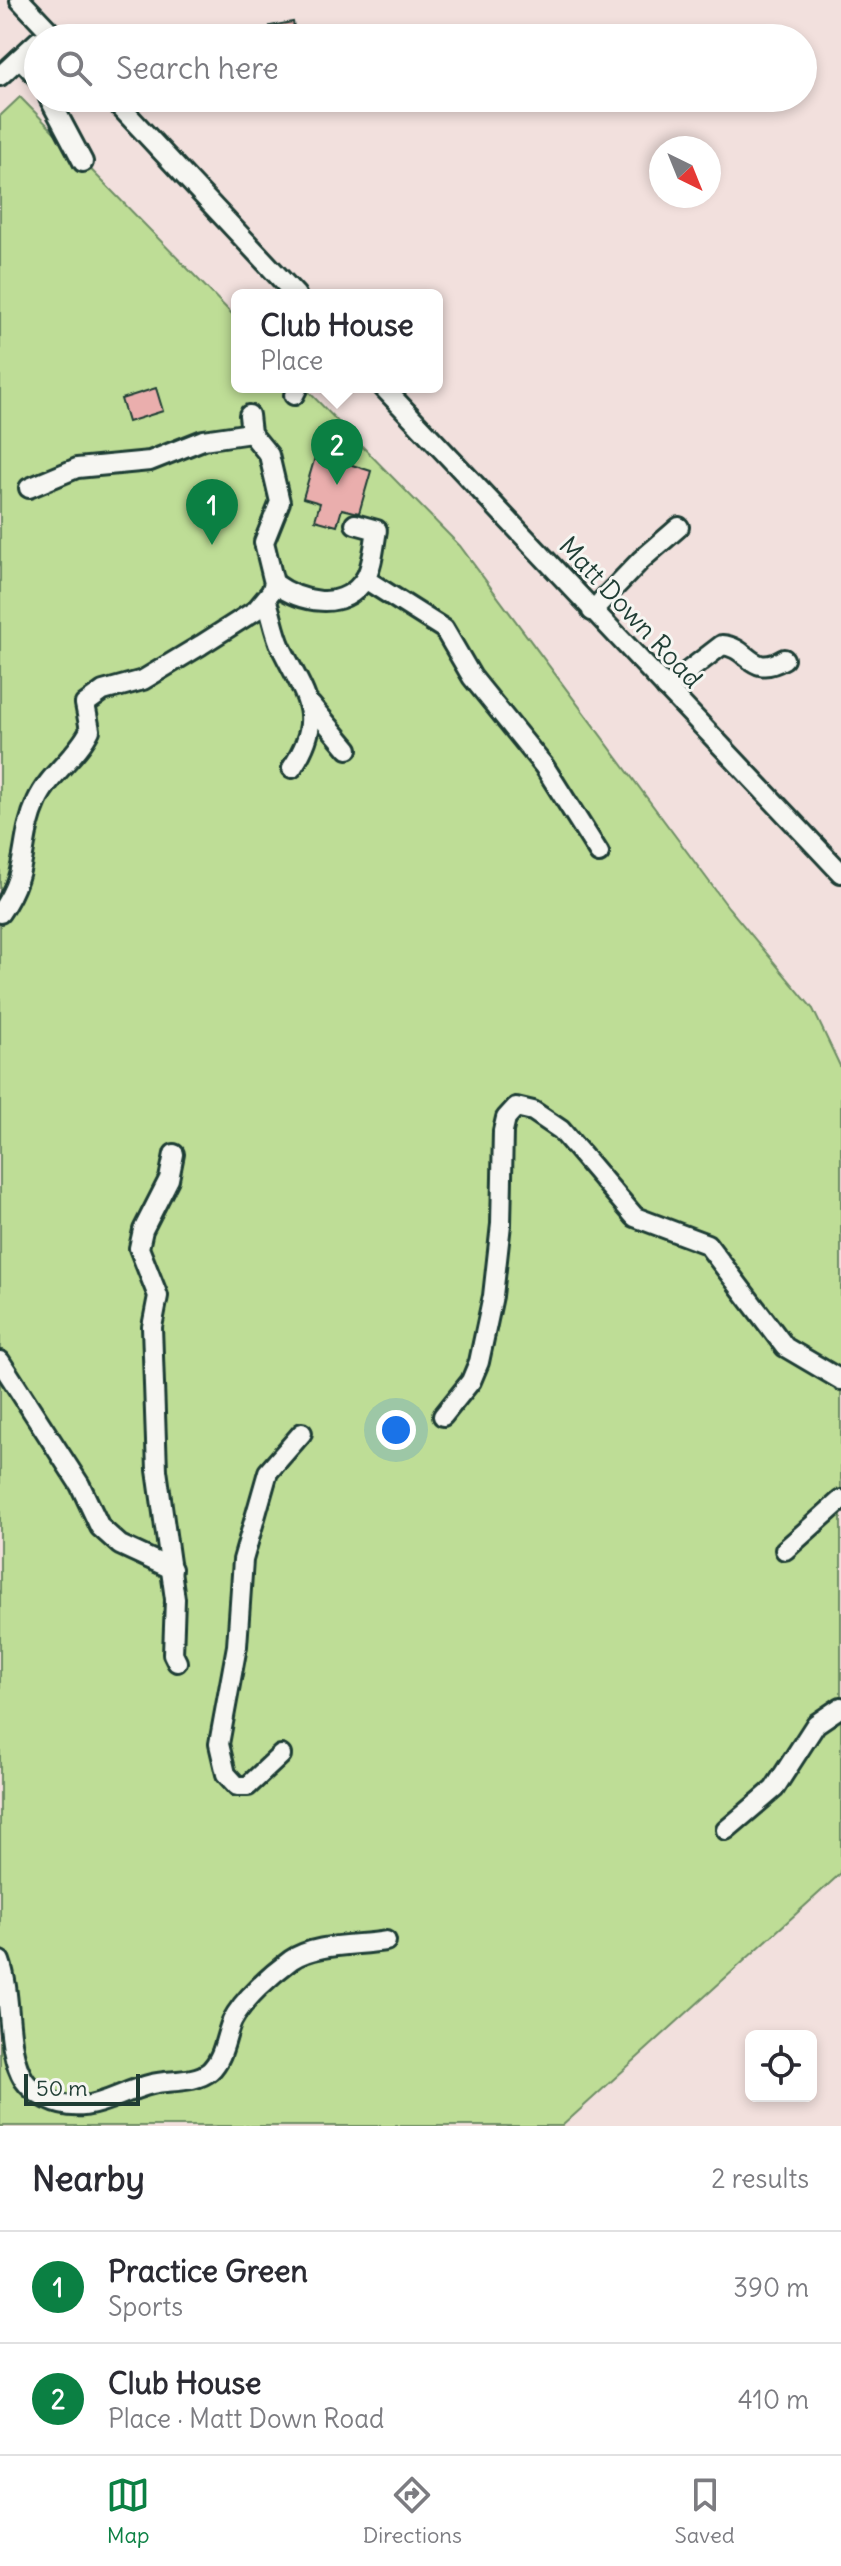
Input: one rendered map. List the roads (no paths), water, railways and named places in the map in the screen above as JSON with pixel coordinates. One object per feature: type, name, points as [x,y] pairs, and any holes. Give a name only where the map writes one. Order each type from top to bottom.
[{"type":"street","points":[[20,0],[37,24]]},
{"type":"street","points":[[0,76],[24,55]]},
{"type":"street","points":[[20,58],[24,62]]},
{"type":"street","points":[[56,112],[83,162]]},
{"type":"street","points":[[125,112],[290,289]]},
{"type":"street","name":"Matt Down Road","points":[[389,393],[841,873]]},
{"type":"street","points":[[29,488],[77,468],[150,461],[250,424],[269,455],[280,502],[264,542],[280,645],[311,705],[348,749]]},
{"type":"street","points":[[270,591],[319,602],[343,597],[365,579],[377,530],[355,524]]},
{"type":"street","points":[[592,611],[641,560],[679,527]]},
{"type":"street","points":[[365,579],[444,629],[472,677],[544,766],[599,853]]},
{"type":"street","points":[[0,913],[22,872],[30,821],[39,797],[90,730],[85,704],[103,691],[143,680],[249,615],[270,591]]},
{"type":"street","points":[[666,688],[722,645],[730,646],[762,667],[770,667],[784,659]]},
{"type":"street","points":[[292,768],[307,741],[311,705]]},
{"type":"street","points":[[443,1416],[471,1381],[479,1362],[493,1296],[501,1224],[503,1131],[506,1118],[516,1107],[533,1111],[561,1130],[635,1217],[707,1244],[785,1347],[841,1380]]},
{"type":"street","points":[[174,1154],[169,1179],[143,1230],[139,1248],[158,1296],[152,1327],[157,1470],[172,1569],[175,1599],[173,1654],[177,1662]]},
{"type":"street","points":[[0,1361],[80,1485],[100,1527],[120,1545],[172,1569]]},
{"type":"street","points":[[281,1755],[248,1786],[237,1786],[223,1767],[219,1731],[237,1646],[243,1560],[259,1498],[272,1465],[302,1433]]},
{"type":"street","points":[[785,1550],[841,1500]]},
{"type":"street","points":[[726,1830],[774,1789],[816,1724],[841,1707]]},
{"type":"street","points":[[0,1961],[9,1996],[15,2053],[25,2081],[43,2097],[73,2108],[103,2104],[151,2084],[207,2073],[219,2061],[233,2019],[284,1965],[310,1951],[386,1941]]},
{"type":"place","name":"Club House","points":[[337,485]]},
{"type":"place","name":"Practice Green","points":[[212,545]]}]
